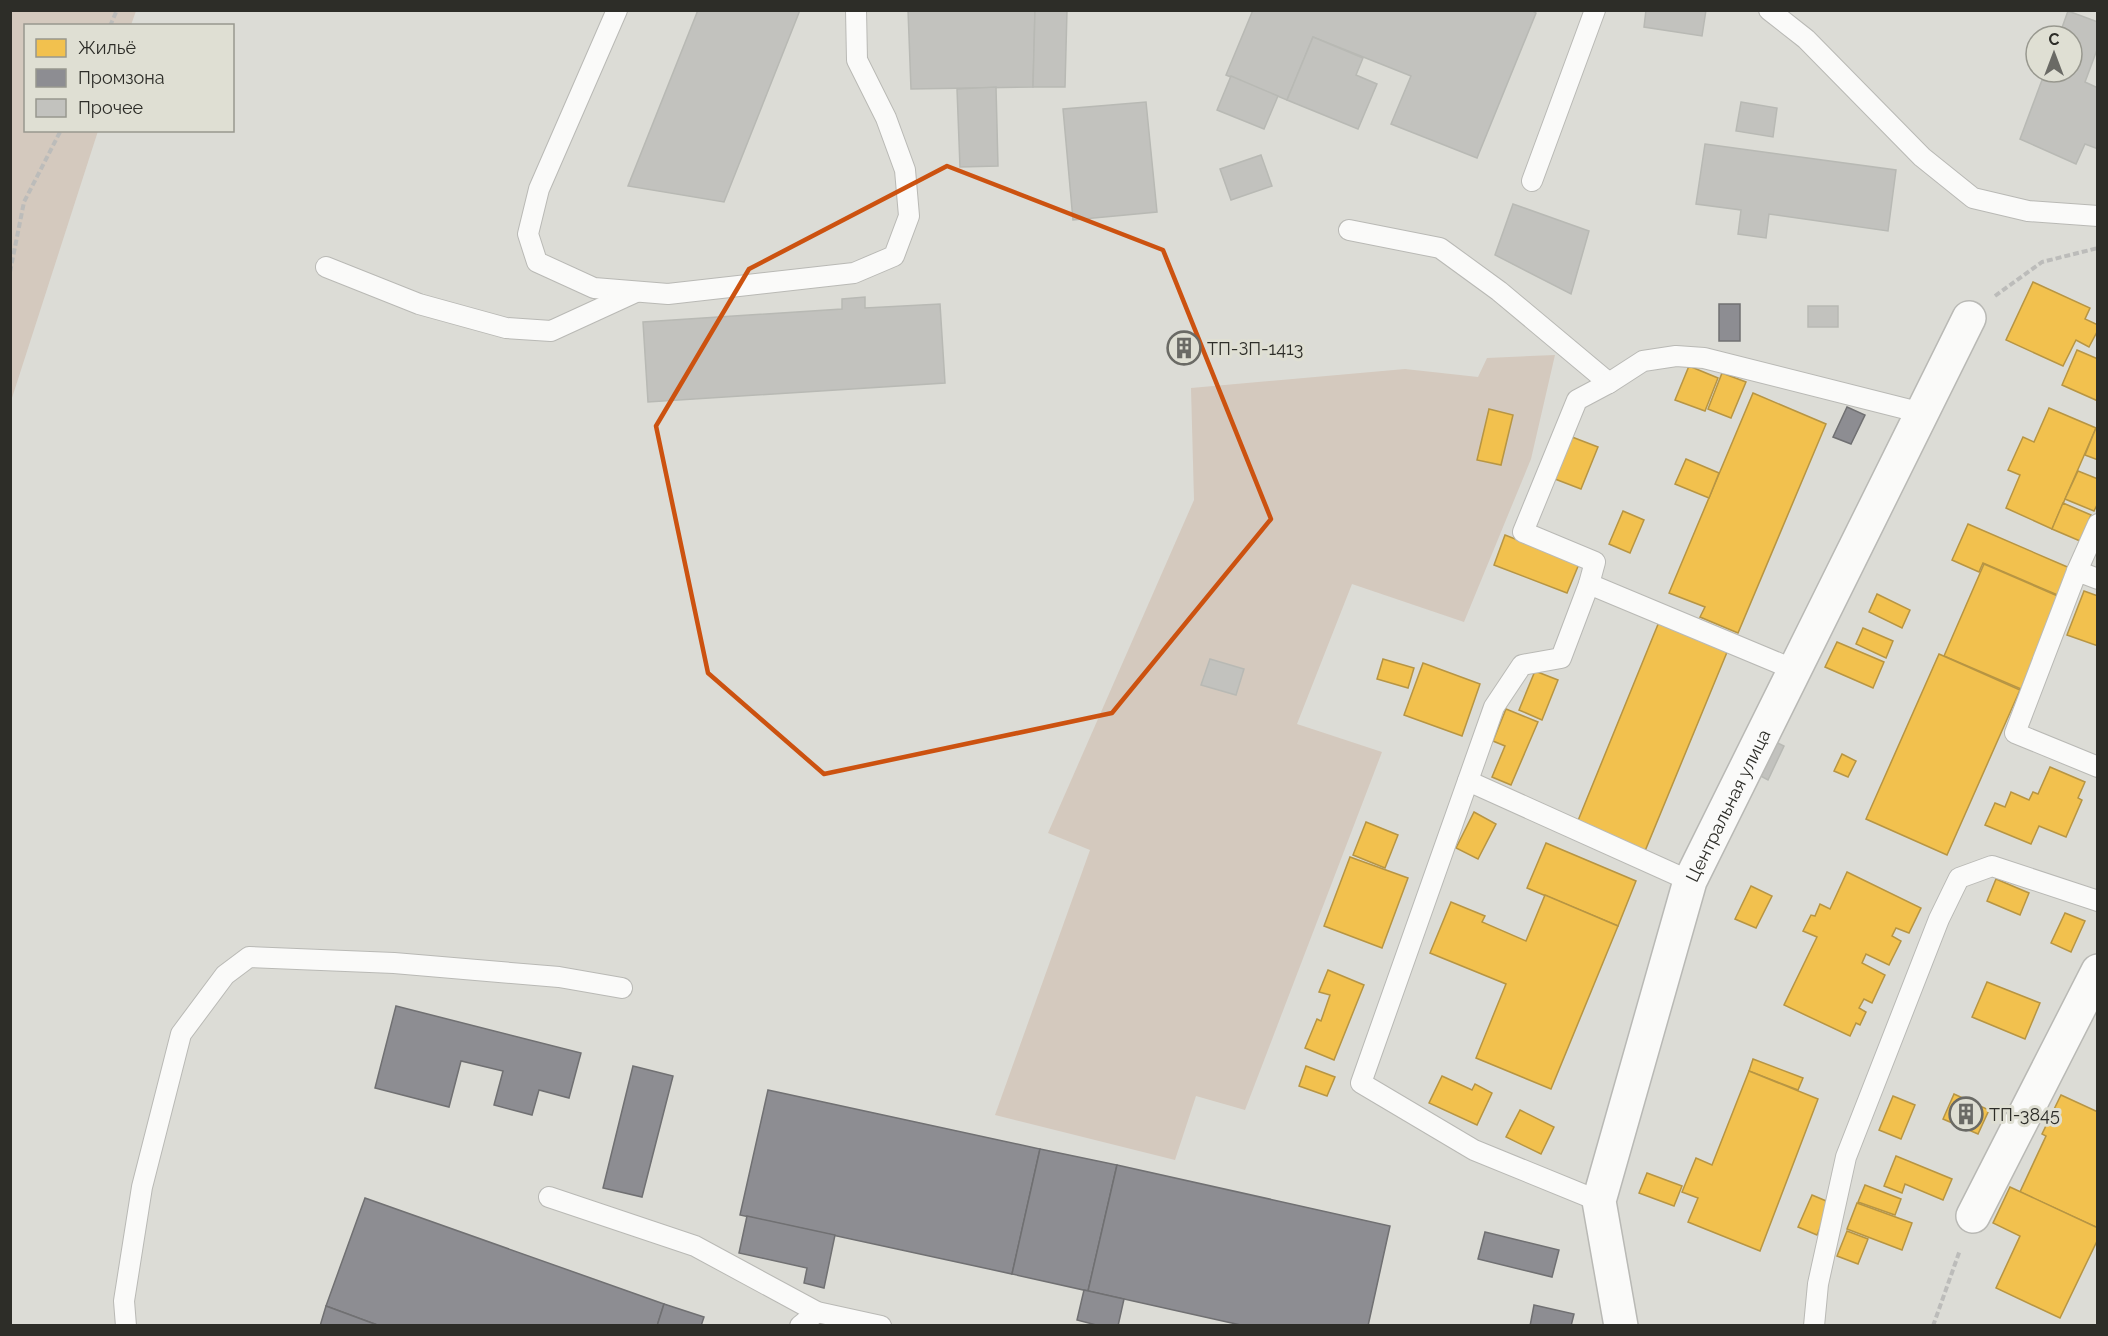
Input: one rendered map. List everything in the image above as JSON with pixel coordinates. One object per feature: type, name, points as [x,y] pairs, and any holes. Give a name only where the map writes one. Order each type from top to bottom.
[{"type":"street","name":"Центральная улица","points":[[1621,1326],[1599,1201],[1690,880],[1969,318]]},
{"type":"street","points":[[1973,1216],[2097,971]]},
{"type":"lane","points":[[617,10],[539,189],[528,234],[537,262],[594,288],[668,294],[854,273],[894,256],[909,216],[905,170],[886,118],[857,60],[856,10]]},
{"type":"lane","points":[[1532,181],[1595,10]]},
{"type":"lane","points":[[1769,10],[1806,39],[1922,157],[1973,198],[2028,211],[2097,216]]},
{"type":"lane","points":[[1349,230],[1440,248],[1499,291],[1609,383]]},
{"type":"lane","points":[[326,267],[419,304],[506,328],[551,331],[639,291]]},
{"type":"lane","points":[[1599,1201],[1474,1150],[1361,1083],[1494,707],[1522,665],[1561,658],[1589,584],[1595,562],[1523,532],[1576,400],[1609,383],[1643,361],[1676,356],[1704,358],[1922,413]]},
{"type":"lane","points":[[2097,524],[2015,733],[2097,767]]},
{"type":"lane","points":[[2077,571],[2097,579]]},
{"type":"lane","points":[[1589,584],[1795,669]]},
{"type":"lane","points":[[1468,781],[1690,880]]},
{"type":"lane","points":[[1814,1326],[1818,1284],[1846,1157],[1939,919],[1959,878],[1992,866],[2097,901]]},
{"type":"lane","points":[[126,1326],[124,1301],[142,1187],[181,1034],[225,975],[249,957],[394,963],[559,977],[622,988]]},
{"type":"lane","points":[[549,1197],[695,1246],[817,1312],[881,1326]]},
{"type":"lane","points":[[800,1326],[817,1312]]},
{"type":"path","points":[[111,24],[117,10]]},
{"type":"path","points":[[10,272],[24,202],[60,132]]},
{"type":"path","points":[[1969,318],[2042,262],[2097,248]]},
{"type":"path","points":[[1933,1326],[1973,1216]]},
{"type":"highlighted area","points":[[947,166],[1163,250],[1271,519],[1112,713],[824,774],[708,673],[656,426],[749,269]]},
{"type":"shaded area","points":[[11,10],[136,11],[131,24],[24,24],[24,132],[98,132],[11,401]]},
{"type":"shaded area","points":[[1555,355],[1531,459],[1464,622],[1352,584],[1297,724],[1382,752],[1245,1110],[1196,1096],[1175,1160],[995,1115],[1090,850],[1048,833],[1194,500],[1191,388],[1405,369],[1478,377],[1487,358]]},
{"type":"building: Жильё","points":[[2033,282],[2090,308],[2085,319],[2098,325],[2098,330],[2089,347],[2076,340],[2063,366],[2006,340]]},
{"type":"building: Жильё","points":[[2077,350],[2098,359],[2098,401],[2062,385]]},
{"type":"building: Жильё","points":[[1689,366],[1718,378],[1705,411],[1675,400]]},
{"type":"building: Жильё","points":[[1722,373],[1746,382],[1731,418],[1708,409]]},
{"type":"building: Жильё","points":[[1753,393],[1826,424],[1738,633],[1700,617],[1705,607],[1669,593]]},
{"type":"building: Жильё","points":[[2049,408],[2096,428],[2052,529],[2006,508],[2020,475],[2008,470],[2023,437],[2034,442]]},
{"type":"building: Жильё","points":[[1489,409],[1513,415],[1501,465],[1477,460]]},
{"type":"building: Жильё","points":[[2096,428],[2098,429],[2098,460],[2085,455]]},
{"type":"building: Жильё","points":[[1572,437],[1598,447],[1581,489],[1555,479]]},
{"type":"building: Жильё","points":[[1686,459],[1719,473],[1709,498],[1675,484]]},
{"type":"building: Жильё","points":[[2078,471],[2098,479],[2098,503],[2094,511],[2065,499]]},
{"type":"building: Жильё","points":[[2063,503],[2091,515],[2080,541],[2052,529]]},
{"type":"building: Жильё","points":[[1623,511],[1644,520],[1630,553],[1609,544]]},
{"type":"building: Жильё","points":[[1968,524],[2072,569],[2060,596],[1983,563],[1979,572],[1952,560]]},
{"type":"building: Жильё","points":[[1505,535],[1579,564],[1567,593],[1494,565]]},
{"type":"building: Жильё","points":[[1984,564],[2060,597],[2021,689],[1944,656]]},
{"type":"building: Жильё","points":[[2084,591],[2098,596],[2098,646],[2067,635]]},
{"type":"building: Жильё","points":[[1877,594],[1910,610],[1902,628],[1869,612]]},
{"type":"building: Жильё","points":[[1661,617],[1730,645],[1645,851],[1577,823]]},
{"type":"building: Жильё","points":[[1863,628],[1893,641],[1886,658],[1856,644]]},
{"type":"building: Жильё","points":[[1837,642],[1884,662],[1873,688],[1825,667]]},
{"type":"building: Жильё","points":[[1939,654],[2020,690],[1947,855],[1866,819]]},
{"type":"building: Жильё","points":[[1383,659],[1414,668],[1408,688],[1377,679]]},
{"type":"building: Жильё","points":[[1423,663],[1480,684],[1462,736],[1404,715]]},
{"type":"building: Жильё","points":[[1535,671],[1558,680],[1542,720],[1519,710]]},
{"type":"building: Жильё","points":[[1506,709],[1538,722],[1511,785],[1492,777],[1505,746],[1493,741]]},
{"type":"building: Жильё","points":[[1842,754],[1856,761],[1848,777],[1834,771]]},
{"type":"building: Жильё","points":[[2050,767],[2085,782],[2078,798],[2082,800],[2066,837],[2039,826],[2031,844],[1985,825],[1995,803],[2005,807],[2011,792],[2029,800],[2033,792],[2038,794]]},
{"type":"building: Жильё","points":[[1474,812],[1496,824],[1478,859],[1456,848]]},
{"type":"building: Жильё","points":[[1366,822],[1398,835],[1385,868],[1353,855]]},
{"type":"building: Жильё","points":[[1546,843],[1636,881],[1618,926],[1527,888]]},
{"type":"building: Жильё","points":[[1350,857],[1408,878],[1382,948],[1324,926]]},
{"type":"building: Жильё","points":[[1847,872],[1921,908],[1909,933],[1896,928],[1892,936],[1901,941],[1889,965],[1866,954],[1862,963],[1885,975],[1872,1003],[1864,999],[1859,1008],[1866,1012],[1860,1025],[1856,1023],[1850,1036],[1784,1005],[1817,937],[1803,931],[1811,915],[1815,916],[1820,904],[1830,909]]},
{"type":"building: Жильё","points":[[1996,879],[2029,893],[2020,915],[1987,901]]},
{"type":"building: Жильё","points":[[1751,886],[1772,896],[1756,928],[1735,919]]},
{"type":"building: Жильё","points":[[1545,895],[1618,926],[1551,1089],[1476,1058],[1506,984],[1430,953],[1451,902],[1485,916],[1482,922],[1526,941]]},
{"type":"building: Жильё","points":[[2065,913],[2085,921],[2071,952],[2051,943]]},
{"type":"building: Жильё","points":[[1328,970],[1364,985],[1334,1060],[1305,1048],[1317,1019],[1321,1021],[1330,995],[1319,992]]},
{"type":"building: Жильё","points":[[1987,982],[2040,1003],[2025,1039],[1972,1017]]},
{"type":"building: Жильё","points":[[1753,1059],[1803,1078],[1798,1090],[1749,1071]]},
{"type":"building: Жильё","points":[[1306,1066],[1335,1077],[1327,1096],[1299,1086]]},
{"type":"building: Жильё","points":[[1749,1071],[1818,1099],[1760,1251],[1688,1222],[1698,1198],[1682,1192],[1696,1158],[1712,1165]]},
{"type":"building: Жильё","points":[[1442,1076],[1472,1090],[1475,1084],[1492,1093],[1477,1125],[1429,1103]]},
{"type":"building: Жильё","name":"ТП-3845","points":[[1954,1094],[1989,1110],[1978,1134],[1943,1119]]},
{"type":"building: Жильё","points":[[2061,1095],[2098,1112],[2098,1228],[2020,1192],[2046,1136],[2042,1134]]},
{"type":"building: Жильё","points":[[1893,1096],[1915,1105],[1901,1139],[1879,1130]]},
{"type":"building: Жильё","points":[[1520,1110],[1554,1127],[1541,1154],[1506,1137]]},
{"type":"building: Жильё","points":[[1896,1156],[1952,1179],[1943,1200],[1905,1184],[1902,1193],[1884,1186]]},
{"type":"building: Жильё","points":[[1647,1173],[1682,1186],[1674,1206],[1639,1193]]},
{"type":"building: Жильё","points":[[1865,1185],[1901,1199],[1895,1215],[1858,1202]]},
{"type":"building: Жильё","points":[[2010,1187],[2098,1228],[2098,1239],[2060,1318],[1996,1288],[2020,1236],[1993,1223]]},
{"type":"building: Жильё","points":[[1812,1195],[1831,1203],[1817,1235],[1798,1227]]},
{"type":"building: Жильё","points":[[1857,1203],[1912,1223],[1902,1250],[1847,1229]]},
{"type":"building: Жильё","points":[[1847,1231],[1868,1239],[1858,1264],[1837,1256]]},
{"type":"building: Промзона","points":[[1719,304],[1740,304],[1740,341],[1719,341]]},
{"type":"building: Промзона","points":[[1847,407],[1865,415],[1851,444],[1833,437]]},
{"type":"building: Промзона","points":[[396,1006],[581,1053],[569,1098],[539,1090],[532,1115],[494,1105],[503,1071],[461,1061],[449,1107],[375,1088]]},
{"type":"building: Промзона","points":[[633,1066],[673,1076],[642,1197],[603,1188]]},
{"type":"building: Промзона","points":[[768,1090],[1040,1149],[1012,1274],[740,1215]]},
{"type":"building: Промзона","points":[[1040,1149],[1117,1165],[1088,1291],[1012,1274]]},
{"type":"building: Промзона","points":[[1117,1165],[1390,1226],[1368,1326],[1245,1326],[1088,1291]]},
{"type":"building: Промзона","points":[[365,1198],[664,1304],[657,1326],[380,1326],[326,1306]]},
{"type":"building: Промзона","points":[[747,1216],[835,1235],[824,1288],[804,1283],[807,1268],[739,1253]]},
{"type":"building: Промзона","points":[[1485,1232],[1559,1250],[1552,1277],[1478,1259]]},
{"type":"building: Промзона","points":[[1084,1290],[1124,1299],[1118,1326],[1100,1326],[1077,1320]]},
{"type":"building: Промзона","points":[[664,1304],[704,1317],[701,1326],[657,1326]]},
{"type":"building: Промзона","points":[[1534,1305],[1574,1314],[1571,1326],[1530,1326]]},
{"type":"building: Промзона","points":[[326,1306],[380,1326],[320,1326]]},
{"type":"building: Прочее","points":[[698,10],[800,10],[724,202],[628,186]]},
{"type":"building: Прочее","points":[[908,10],[1035,10],[1033,87],[911,89]]},
{"type":"building: Прочее","points":[[1035,10],[1067,10],[1065,87],[1033,87]]},
{"type":"building: Прочее","points":[[1253,10],[1531,10],[1536,13],[1477,158],[1391,124],[1411,76],[1313,37],[1287,100],[1226,75]]},
{"type":"building: Прочее","points":[[1646,10],[1706,10],[1702,36],[1644,27]]},
{"type":"building: Прочее","points":[[2068,11],[2098,22],[2098,47],[2085,82],[2098,88],[2098,149],[2085,144],[2076,164],[2020,139],[2041,84],[2084,84],[2084,24],[2063,24]]},
{"type":"building: Прочее","points":[[1313,37],[1363,58],[1356,75],[1377,84],[1358,129],[1287,100]]},
{"type":"building: Прочее","points":[[1231,76],[1278,96],[1264,129],[1217,110]]},
{"type":"building: Прочее","points":[[996,87],[998,166],[960,167],[957,89]]},
{"type":"building: Прочее","points":[[1146,102],[1157,212],[1073,220],[1063,109]]},
{"type":"building: Прочее","points":[[1741,102],[1777,108],[1773,137],[1736,131]]},
{"type":"building: Прочее","points":[[1705,144],[1896,170],[1888,231],[1769,214],[1766,238],[1738,234],[1741,210],[1696,204]]},
{"type":"building: Прочее","points":[[1261,155],[1272,186],[1231,200],[1220,169]]},
{"type":"building: Прочее","points":[[1513,204],[1589,231],[1571,294],[1495,255]]},
{"type":"building: Прочее","points":[[865,297],[865,308],[940,304],[945,383],[648,402],[643,322],[842,309],[842,299]]},
{"type":"building: Прочее","points":[[1808,306],[1838,306],[1838,327],[1808,327]]},
{"type":"building: Прочее","name":"ТП-ЗП-1413","points":[[1175,339],[1194,340],[1194,356],[1174,356]]},
{"type":"building: Прочее","points":[[1210,659],[1244,669],[1236,695],[1201,685]]},
{"type":"building: Прочее","points":[[1769,739],[1784,746],[1768,780],[1753,772]]},
{"type":"place","name":"ТП-ЗП-1413","points":[[1184,348]]},
{"type":"place","name":"ТП-3845","points":[[1966,1114]]}]
